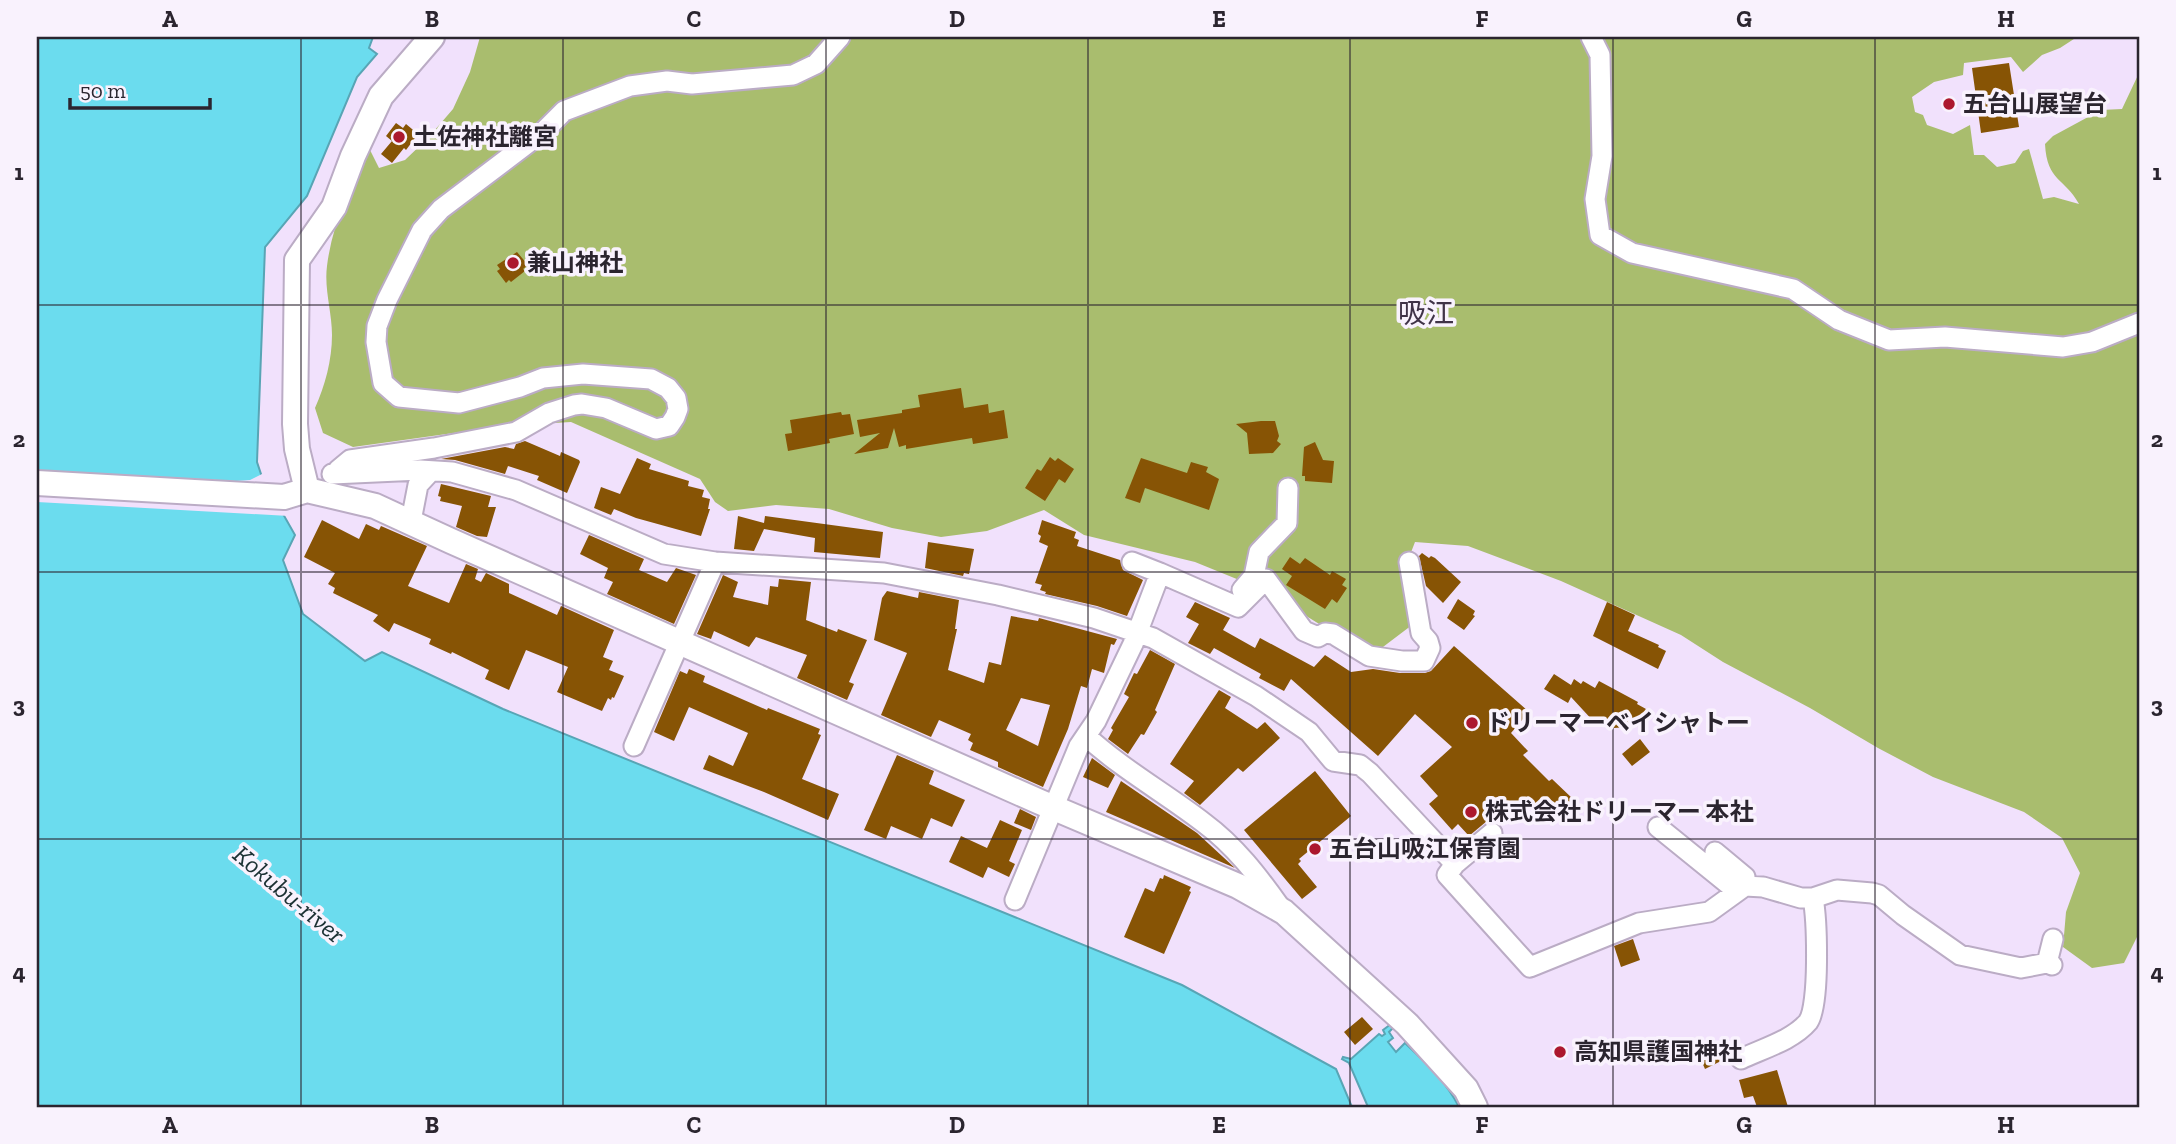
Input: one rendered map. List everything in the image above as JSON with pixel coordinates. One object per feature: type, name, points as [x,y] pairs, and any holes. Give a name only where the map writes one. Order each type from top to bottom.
[{"type":"street","points":[[307,490],[297,449],[295,424],[297,260],[334,207],[353,156],[381,96],[432,37]]},
{"type":"street","points":[[37,483],[284,497],[307,490],[350,460],[434,448],[516,432],[549,413],[574,405],[606,408],[656,429],[669,426],[678,409],[676,398],[668,388],[651,379],[583,374],[542,377],[520,387],[459,403],[399,397],[383,383],[376,342],[377,326],[387,300],[422,230],[441,209],[544,131],[564,111],[630,86],[667,81],[692,84],[793,75],[824,57],[840,37]]},
{"type":"street","points":[[1591,37],[1600,55],[1602,156],[1595,200],[1600,235],[1632,253],[1793,289],[1839,320],[1889,340],[1945,337],[2063,347],[2092,342],[2139,323]]},
{"type":"street","points":[[332,474],[431,471],[474,477],[516,490],[664,554],[715,562],[884,573],[1041,605],[1138,632],[1188,656],[1278,709],[1309,732],[1333,761],[1360,765],[1455,864]]},
{"type":"street","points":[[411,521],[418,485],[431,471]]},
{"type":"street","points":[[1230,604],[1254,576],[1259,552],[1287,523],[1288,488]]},
{"type":"street","points":[[307,490],[375,506],[411,521],[1053,808],[1238,886],[1284,912]]},
{"type":"street","points":[[634,746],[715,562]]},
{"type":"street","points":[[1132,562],[1238,607],[1266,579],[1304,631],[1313,636],[1333,634],[1369,656],[1424,661],[1430,648],[1421,633],[1409,562]]},
{"type":"street","points":[[1015,900],[1079,746],[1096,721],[1138,632],[1160,573]]},
{"type":"street","points":[[1086,736],[1104,753],[1218,834],[1254,871],[1284,912],[1407,1024],[1466,1089],[1475,1107]]},
{"type":"street","points":[[1658,827],[1741,889]]},
{"type":"street","points":[[1492,833],[1447,874],[1530,968],[1639,923],[1709,912],[1741,889],[1763,887],[1801,898],[1813,898],[1837,890],[1879,895],[1960,955],[2021,968],[2050,964],[2053,939]]},
{"type":"street","points":[[1716,852],[1745,877],[1741,889]]},
{"type":"street","points":[[1741,1059],[1796,1032],[1809,1020],[1815,999],[1816,914],[1813,898]]},
{"type":"green space","points":[[480,37],[2077,37],[2042,55],[2023,72],[2011,57],[1964,63],[1963,75],[1934,82],[1912,97],[1915,112],[1923,115],[1927,125],[1953,134],[1970,125],[1974,155],[1984,155],[1997,167],[2015,163],[2023,151],[2029,149],[2043,199],[2054,197],[2079,204],[2049,166],[2045,144],[2053,136],[2101,110],[2122,109],[2139,73],[2139,933],[2124,963],[2092,968],[2063,947],[2066,912],[2080,873],[2062,838],[2024,812],[1933,777],[1723,662],[1681,635],[1561,581],[1468,546],[1415,542],[1403,573],[1412,625],[1379,650],[1363,651],[1249,584],[1195,562],[1084,535],[1044,510],[987,531],[941,537],[892,528],[829,509],[776,505],[728,511],[715,502],[700,479],[571,422],[504,426],[353,447],[323,433],[315,408],[327,373],[332,344],[327,266],[333,235],[349,189],[367,144],[379,168],[405,160],[453,109],[470,72]]},
{"type":"water","name":"Kokubu-river","points":[[37,37],[373,37],[369,48],[377,54],[357,77],[307,196],[265,247],[257,462],[262,477],[295,535],[283,560],[303,614],[365,661],[382,652],[503,709],[1182,985],[1336,1069],[1352,1107],[37,1107]]},
{"type":"water","points":[[1391,1024],[1394,1027],[1389,1032],[1393,1038],[1388,1042],[1396,1052],[1405,1043],[1442,1081],[1459,1107],[1368,1107],[1349,1063],[1342,1059],[1351,1059],[1379,1034],[1385,1034],[1383,1030]]},
{"type":"pier","points":[[37,470],[236,481],[250,480],[264,473],[289,516],[37,502]]},
{"type":"building","points":[[2009,63],[2019,127],[1981,133],[1972,68]]},
{"type":"building","name":"土佐神社離宮","points":[[396,123],[403,128],[406,124],[418,134],[392,163],[381,154],[392,141],[386,136]]},
{"type":"building","name":"兼山神社","points":[[517,252],[528,265],[523,269],[525,271],[506,283],[497,271],[500,269],[497,265]]},
{"type":"building","points":[[961,388],[964,408],[988,404],[989,413],[1004,410],[1008,438],[973,444],[972,438],[906,449],[906,445],[899,447],[894,428],[888,448],[854,454],[880,433],[860,437],[857,420],[902,413],[902,410],[920,407],[918,395]]},
{"type":"building","points":[[841,412],[842,415],[850,414],[854,434],[829,439],[830,443],[788,451],[785,434],[792,433],[790,420]]},
{"type":"building","points":[[1275,421],[1279,436],[1277,441],[1281,444],[1273,453],[1249,454],[1247,433],[1236,424]]},
{"type":"building","points":[[525,441],[560,456],[561,452],[579,460],[567,493],[537,480],[539,476],[508,466],[505,474],[455,460],[441,459],[505,447],[514,449],[516,444]]},
{"type":"building","points":[[1315,442],[1323,460],[1334,461],[1332,483],[1305,481],[1305,476],[1302,476],[1304,447]]},
{"type":"building","points":[[1050,457],[1055,461],[1058,458],[1074,469],[1065,483],[1059,479],[1045,501],[1025,488],[1037,469],[1041,471]]},
{"type":"building","points":[[637,458],[651,464],[649,469],[689,481],[688,486],[704,490],[702,497],[710,499],[710,509],[701,536],[614,509],[611,515],[594,508],[601,487],[620,494]]},
{"type":"building","points":[[1141,458],[1187,473],[1191,462],[1208,467],[1206,472],[1219,479],[1209,510],[1145,488],[1140,503],[1125,498]]},
{"type":"building","points":[[441,484],[491,496],[488,507],[496,507],[487,537],[477,536],[456,527],[462,506],[440,501],[441,497],[438,496]]},
{"type":"building","points":[[738,516],[764,523],[765,516],[883,532],[880,558],[814,552],[815,538],[764,529],[754,551],[734,549]]},
{"type":"building","points":[[322,520],[359,539],[366,524],[379,530],[381,526],[427,546],[408,586],[449,603],[466,564],[478,569],[475,579],[481,582],[486,573],[509,584],[509,593],[557,615],[561,606],[614,630],[603,657],[613,661],[609,670],[624,676],[614,698],[608,698],[602,711],[557,692],[568,667],[526,650],[509,690],[485,679],[489,670],[429,644],[431,639],[394,623],[389,632],[373,621],[378,615],[333,593],[335,588],[328,584],[335,573],[304,557]]},
{"type":"building","points":[[1042,520],[1076,532],[1074,538],[1079,540],[1077,546],[1120,560],[1123,570],[1143,580],[1127,616],[1045,594],[1046,592],[1040,590],[1042,585],[1035,583],[1048,546],[1039,542]]},
{"type":"building","points":[[589,535],[644,559],[639,570],[667,582],[676,568],[696,575],[674,624],[607,594],[613,582],[604,578],[608,568],[580,554]]},
{"type":"building","points":[[928,542],[974,549],[969,574],[964,573],[963,576],[925,568]]},
{"type":"building","points":[[1422,553],[1429,558],[1435,558],[1461,582],[1443,603],[1426,586],[1419,556]]},
{"type":"building","points":[[1290,557],[1300,564],[1305,558],[1330,575],[1332,571],[1346,579],[1342,585],[1347,588],[1337,603],[1332,599],[1325,609],[1286,585],[1292,576],[1282,569]]},
{"type":"building","points":[[723,575],[738,582],[733,597],[768,605],[770,586],[778,587],[779,579],[811,582],[806,620],[867,640],[849,682],[854,684],[847,700],[797,678],[807,655],[756,637],[749,647],[714,631],[711,639],[697,634]]},
{"type":"building","points":[[887,591],[918,598],[919,592],[959,600],[957,629],[948,670],[984,683],[989,662],[1001,665],[1011,616],[1038,621],[1039,618],[1117,639],[1114,645],[1111,644],[1104,673],[1092,669],[1087,688],[1081,686],[1068,729],[1043,787],[998,767],[998,762],[970,750],[973,743],[968,740],[971,734],[939,720],[931,737],[881,715],[907,653],[874,640],[882,598]],"holes":[[[1021,698],[1050,705],[1038,746],[1006,730]]]},
{"type":"building","points":[[1458,599],[1475,611],[1475,616],[1464,630],[1447,618]]},
{"type":"building","name":"ドリーマーベイシャトー","points":[[1195,602],[1230,618],[1223,630],[1255,648],[1260,638],[1314,667],[1325,655],[1351,672],[1373,669],[1425,673],[1431,671],[1454,646],[1529,712],[1511,733],[1528,751],[1523,755],[1549,781],[1552,779],[1573,799],[1550,823],[1527,805],[1516,816],[1505,806],[1469,836],[1458,824],[1452,830],[1429,804],[1438,796],[1420,776],[1452,747],[1415,714],[1378,756],[1291,679],[1284,691],[1259,678],[1261,674],[1214,648],[1210,654],[1188,643],[1199,624],[1186,617]]},
{"type":"building","points":[[1607,602],[1635,615],[1628,631],[1666,651],[1658,669],[1593,636]]},
{"type":"building","points":[[1150,650],[1175,664],[1155,710],[1157,712],[1144,735],[1141,734],[1128,754],[1108,739],[1113,730],[1111,728],[1129,697],[1124,694]]},
{"type":"building","points":[[689,669],[705,676],[703,682],[767,710],[768,708],[820,729],[818,734],[821,735],[802,779],[839,794],[828,820],[703,769],[709,755],[733,766],[748,733],[689,707],[674,741],[654,732],[680,671],[687,674]]},
{"type":"building","points":[[1554,674],[1571,685],[1574,679],[1595,688],[1599,681],[1638,702],[1637,704],[1646,709],[1643,714],[1647,715],[1641,726],[1614,728],[1598,720],[1595,723],[1571,697],[1568,703],[1544,689]]},
{"type":"building","points":[[1219,690],[1231,697],[1225,708],[1257,729],[1265,722],[1280,738],[1243,772],[1238,768],[1200,805],[1184,793],[1194,781],[1170,764]]},
{"type":"building","points":[[1640,739],[1650,752],[1632,766],[1622,754]]},
{"type":"building","points":[[897,755],[934,771],[929,784],[965,800],[952,827],[931,818],[922,839],[891,826],[886,839],[864,830]]},
{"type":"building","points":[[1092,758],[1115,775],[1108,788],[1083,777]]},
{"type":"building","points":[[1315,771],[1351,816],[1299,859],[1301,861],[1298,864],[1317,887],[1302,899],[1244,830]]},
{"type":"building","points":[[1121,781],[1197,833],[1235,868],[1106,812]]},
{"type":"building","points":[[1020,809],[1036,817],[1031,830],[1014,823]]},
{"type":"building","points":[[1000,820],[1022,830],[1009,861],[1015,864],[1009,877],[988,867],[983,878],[949,862],[961,836],[987,848]]},
{"type":"building","points":[[1164,875],[1191,887],[1191,892],[1164,954],[1124,937],[1145,888],[1154,892]]},
{"type":"building","points":[[1633,939],[1640,960],[1621,967],[1614,946]]},
{"type":"building","points":[[1362,1017],[1373,1029],[1355,1045],[1344,1032]]},
{"type":"building","points":[[1724,1039],[1729,1057],[1705,1069],[1697,1051]]},
{"type":"building","points":[[1777,1070],[1788,1107],[1757,1107],[1753,1096],[1744,1098],[1739,1080]]},
{"type":"place","name":"五台山展望台","points":[[1949,104]]},
{"type":"place","name":"土佐神社離宮","points":[[399,137]]},
{"type":"place","name":"兼山神社","points":[[513,263]]},
{"type":"place","name":"ドリーマーベイシャトー","points":[[1472,723]]},
{"type":"place","name":"株式会社ドリーマー 本社","points":[[1471,812]]},
{"type":"place","name":"五台山吸江保育園","points":[[1315,849]]},
{"type":"place","name":"高知県護国神社","points":[[1560,1052]]},
{"type":"district","name":"吸江","points":[[1426,313]]}]
